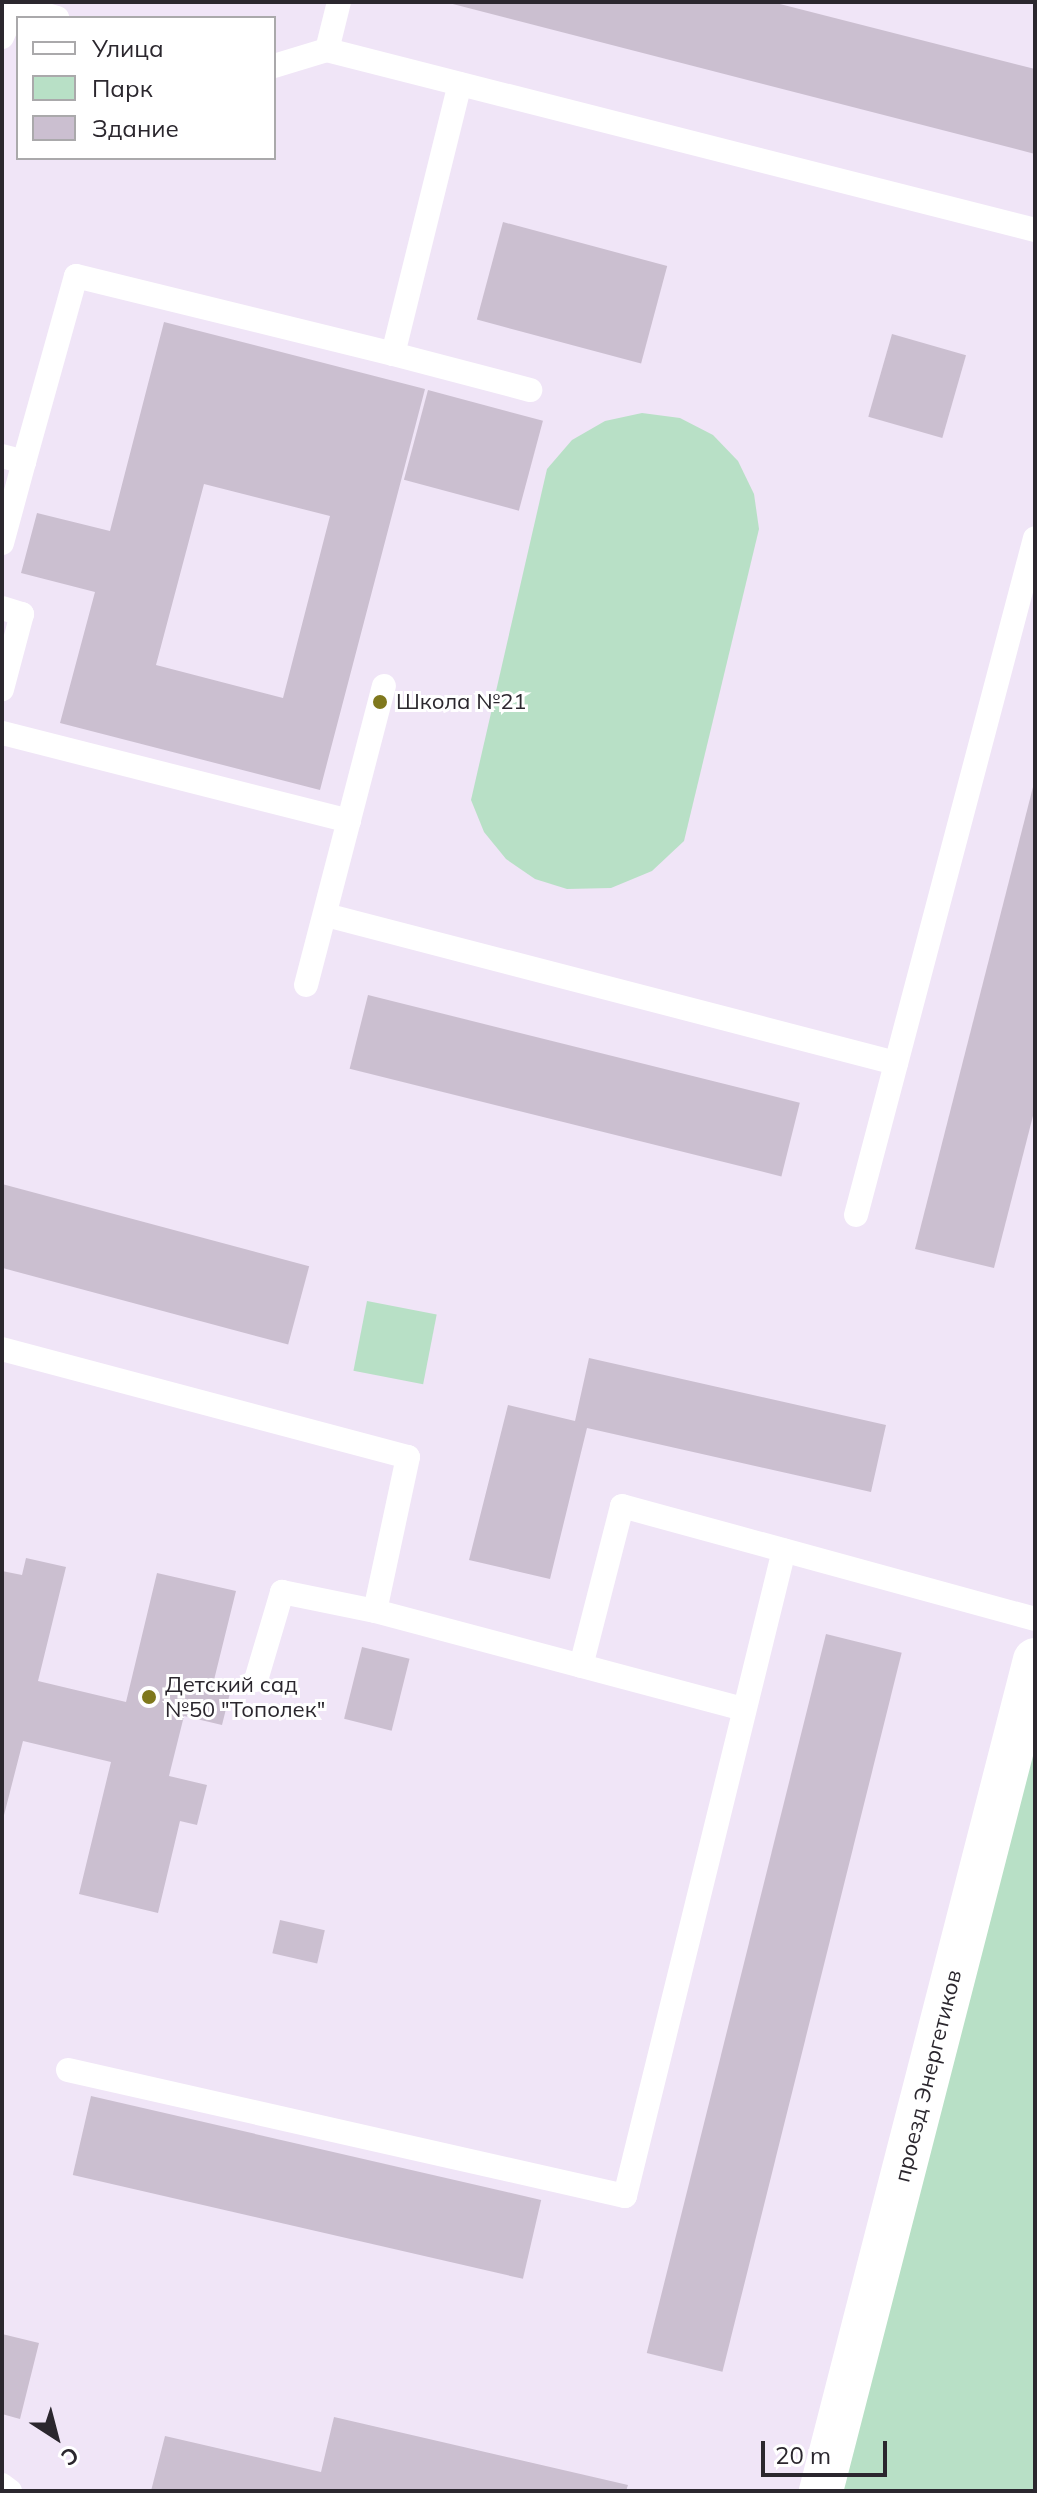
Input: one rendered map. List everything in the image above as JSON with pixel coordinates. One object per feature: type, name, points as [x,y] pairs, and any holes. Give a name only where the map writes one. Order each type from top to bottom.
[{"type":"street","name":"проезд Энергетиков","points":[[821,2491],[1035,1660]]},
{"type":"lane","points":[[327,50],[339,2]]},
{"type":"lane","points":[[2,37],[16,6],[50,16]]},
{"type":"lane","points":[[276,65],[327,50],[1035,230]]},
{"type":"lane","points":[[393,354],[460,84]]},
{"type":"lane","points":[[2,543],[13,459],[76,276],[530,390]]},
{"type":"lane","points":[[856,1215],[1035,538]]},
{"type":"lane","points":[[2,608],[22,614],[2,689]]},
{"type":"lane","points":[[306,985],[384,686]]},
{"type":"lane","points":[[2,733],[349,821]]},
{"type":"lane","points":[[326,915],[896,1063]]},
{"type":"lane","points":[[2,1349],[408,1457],[375,1611]]},
{"type":"lane","points":[[581,1666],[622,1506],[1035,1619]]},
{"type":"lane","points":[[68,2070],[625,2196],[784,1550]]},
{"type":"lane","points":[[256,1680],[282,1592],[375,1611],[744,1709]]},
{"type":"lane","points":[[2,2485],[10,2491]]},
{"type":"green space","points":[[642,413],[680,418],[713,435],[738,461],[754,494],[759,529],[684,841],[652,871],[611,888],[567,889],[535,879],[506,859],[484,832],[471,800],[547,469],[572,440],[605,421]]},
{"type":"green space","points":[[367,1301],[437,1315],[423,1384],[353,1371]]},
{"type":"green space","points":[[1035,1723],[1035,2491],[842,2491]]},
{"type":"building","points":[[445,2],[772,2],[1035,69],[1035,154]]},
{"type":"building","points":[[503,222],[667,266],[641,364],[477,320]]},
{"type":"building","points":[[164,322],[425,389],[320,790],[60,723],[95,592],[21,573],[37,513],[110,531]],"holes":[[[204,484],[330,516],[283,698],[156,665]]]},
{"type":"building","points":[[892,334],[966,355],[942,438],[868,417]]},
{"type":"building","points":[[428,390],[543,421],[519,511],[404,480]]},
{"type":"building","points":[[1034,783],[1035,1108],[994,1268],[915,1249]]},
{"type":"building","points":[[368,995],[800,1103],[781,1176],[350,1069]]},
{"type":"building","points":[[2,1184],[309,1266],[288,1345],[2,1268]]},
{"type":"building","points":[[589,1358],[886,1425],[871,1492],[587,1428],[550,1579],[469,1560],[508,1405],[575,1421]]},
{"type":"building","points":[[26,1558],[66,1567],[38,1681],[126,1702],[157,1573],[236,1591],[214,1680],[232,1685],[222,1725],[184,1716],[169,1776],[207,1785],[197,1825],[180,1821],[158,1913],[79,1894],[111,1762],[23,1741],[2,1823],[2,1571],[22,1575]]},
{"type":"building","points":[[826,1634],[902,1653],[722,2372],[647,2353]]},
{"type":"building","points":[[362,1647],[410,1659],[392,1731],[344,1719]]},
{"type":"building","points":[[280,1920],[325,1930],[317,1963],[272,1953]]},
{"type":"building","points":[[91,2096],[541,2200],[523,2279],[73,2175]]},
{"type":"building","points":[[2,2334],[39,2343],[20,2419],[2,2414]]},
{"type":"building","points":[[334,2417],[628,2485],[626,2491],[151,2491],[165,2436],[321,2472]]},
{"type":"place","name":"Школа №21","points":[[380,702]]},
{"type":"place","name":"Детский сад №50 \"Тополек\"","points":[[149,1697]]}]
